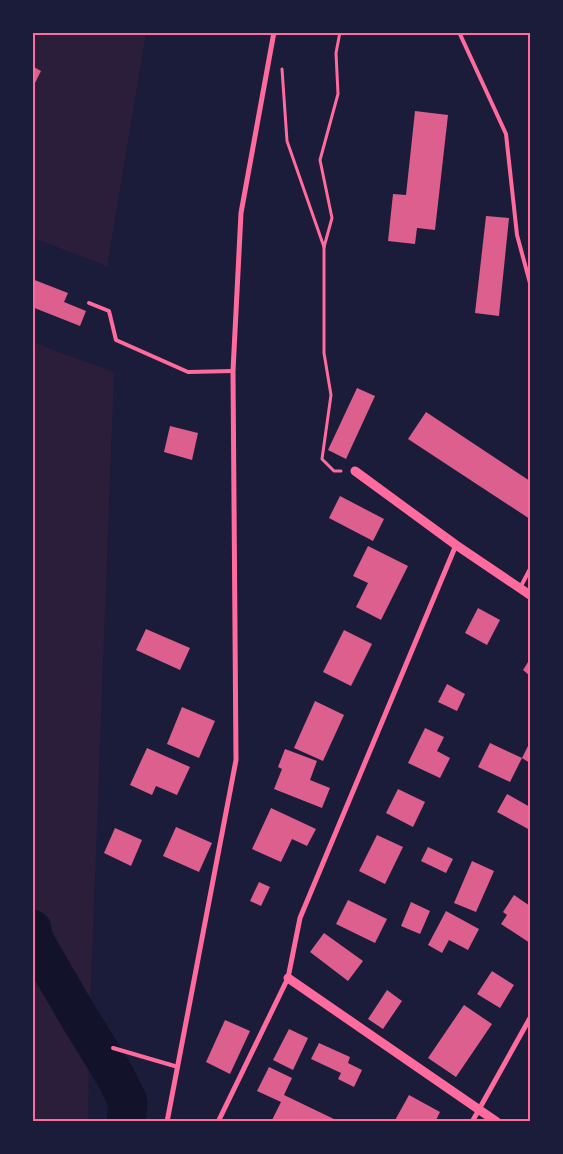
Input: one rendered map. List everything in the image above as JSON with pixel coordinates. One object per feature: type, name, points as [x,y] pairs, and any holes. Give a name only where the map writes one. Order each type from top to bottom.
[{"type":"street","points":[[167,1122],[236,760],[233,371],[241,213],[274,32]]},
{"type":"street","points":[[354,471],[456,545],[530,595]]},
{"type":"street","points":[[218,1122],[288,978],[300,918],[456,545]]},
{"type":"street","points":[[288,978],[497,1122]]},
{"type":"street","points":[[472,1122],[530,1018]]},
{"type":"lane","points":[[459,32],[506,134],[517,234],[530,283]]},
{"type":"lane","points":[[89,303],[109,311],[116,340],[188,372],[233,371]]},
{"type":"lane","points":[[520,588],[530,569]]},
{"type":"lane","points":[[113,1048],[178,1067]]},
{"type":"path","points":[[340,32],[336,53],[338,94],[320,160],[332,218],[324,247],[324,353],[331,395],[322,459],[334,471],[354,471]]},
{"type":"path","points":[[282,62],[287,141],[324,247]]},
{"type":"shaded area","points":[[32,33],[146,33],[107,266],[33,238]]},
{"type":"shaded area","points":[[32,342],[114,372],[90,1010],[88,1121],[33,1121]]},
{"type":"building","points":[[32,66],[41,71],[32,89]]},
{"type":"building","points":[[415,111],[448,115],[435,230],[417,228],[415,244],[388,241],[393,194],[406,195]]},
{"type":"building","points":[[486,216],[509,218],[499,316],[475,313]]},
{"type":"building","points":[[32,279],[68,293],[64,302],[86,311],[80,326],[32,307]]},
{"type":"building","points":[[357,388],[375,396],[346,459],[328,450]]},
{"type":"building","points":[[426,412],[530,481],[530,519],[408,439]]},
{"type":"building","points":[[170,426],[198,433],[192,460],[164,452]]},
{"type":"building","points":[[340,496],[384,519],[373,541],[329,518]]},
{"type":"building","points":[[368,546],[408,566],[381,620],[356,607],[368,583],[353,576]]},
{"type":"building","points":[[478,608],[500,620],[487,645],[465,633]]},
{"type":"building","points":[[146,629],[190,648],[180,670],[136,650]]},
{"type":"building","points":[[344,630],[372,644],[351,686],[323,672]]},
{"type":"building","points":[[530,659],[530,676],[523,670]]},
{"type":"building","points":[[447,684],[465,694],[457,711],[438,702]]},
{"type":"building","points":[[315,701],[344,715],[323,761],[294,748]]},
{"type":"building","points":[[182,707],[215,721],[199,758],[167,744]]},
{"type":"building","points":[[425,728],[444,737],[437,751],[450,758],[440,778],[408,763]]},
{"type":"building","points":[[530,742],[530,763],[522,758]]},
{"type":"building","points":[[490,743],[522,758],[510,782],[478,767]]},
{"type":"building","points":[[147,748],[190,767],[177,795],[156,786],[152,795],[130,785]]},
{"type":"building","points":[[285,749],[317,761],[310,780],[330,788],[322,808],[274,789],[282,769],[278,767]]},
{"type":"building","points":[[398,789],[425,802],[413,827],[386,813]]},
{"type":"building","points":[[507,794],[530,807],[530,830],[497,812]]},
{"type":"building","points":[[271,808],[316,829],[307,846],[292,839],[281,862],[252,849]]},
{"type":"building","points":[[176,827],[212,843],[199,872],[163,856]]},
{"type":"building","points":[[115,828],[142,840],[131,866],[104,853]]},
{"type":"building","points":[[377,835],[403,847],[385,884],[359,871]]},
{"type":"building","points":[[428,847],[453,859],[446,873],[421,861]]},
{"type":"building","points":[[472,861],[494,871],[476,912],[454,903]]},
{"type":"building","points":[[259,882],[270,887],[261,906],[250,901]]},
{"type":"building","points":[[514,895],[530,906],[530,943],[501,924],[507,915],[503,912]]},
{"type":"building","points":[[348,900],[387,919],[375,943],[336,924]]},
{"type":"building","points":[[411,902],[430,911],[420,934],[401,926]]},
{"type":"building","points":[[446,911],[479,929],[468,950],[449,940],[442,953],[428,945]]},
{"type":"building","points":[[324,933],[363,961],[348,981],[310,952]]},
{"type":"building","points":[[492,971],[514,985],[500,1008],[477,994]]},
{"type":"building","points":[[387,990],[402,1001],[383,1029],[368,1019]]},
{"type":"building","points":[[464,1005],[492,1024],[456,1077],[428,1058]]},
{"type":"building","points":[[225,1020],[250,1031],[230,1074],[206,1062]]},
{"type":"building","points":[[289,1029],[308,1038],[293,1070],[273,1060]]},
{"type":"building","points":[[319,1043],[350,1057],[348,1063],[362,1070],[354,1087],[338,1079],[341,1073],[311,1059]]},
{"type":"building","points":[[269,1067],[292,1078],[284,1095],[336,1120],[336,1122],[271,1122],[281,1102],[257,1091]]},
{"type":"building","points":[[409,1095],[440,1112],[435,1122],[394,1122]]},
{"type":"waterway","points":[[32,929],[34,940],[114,1074],[128,1102],[126,1122]]}]
